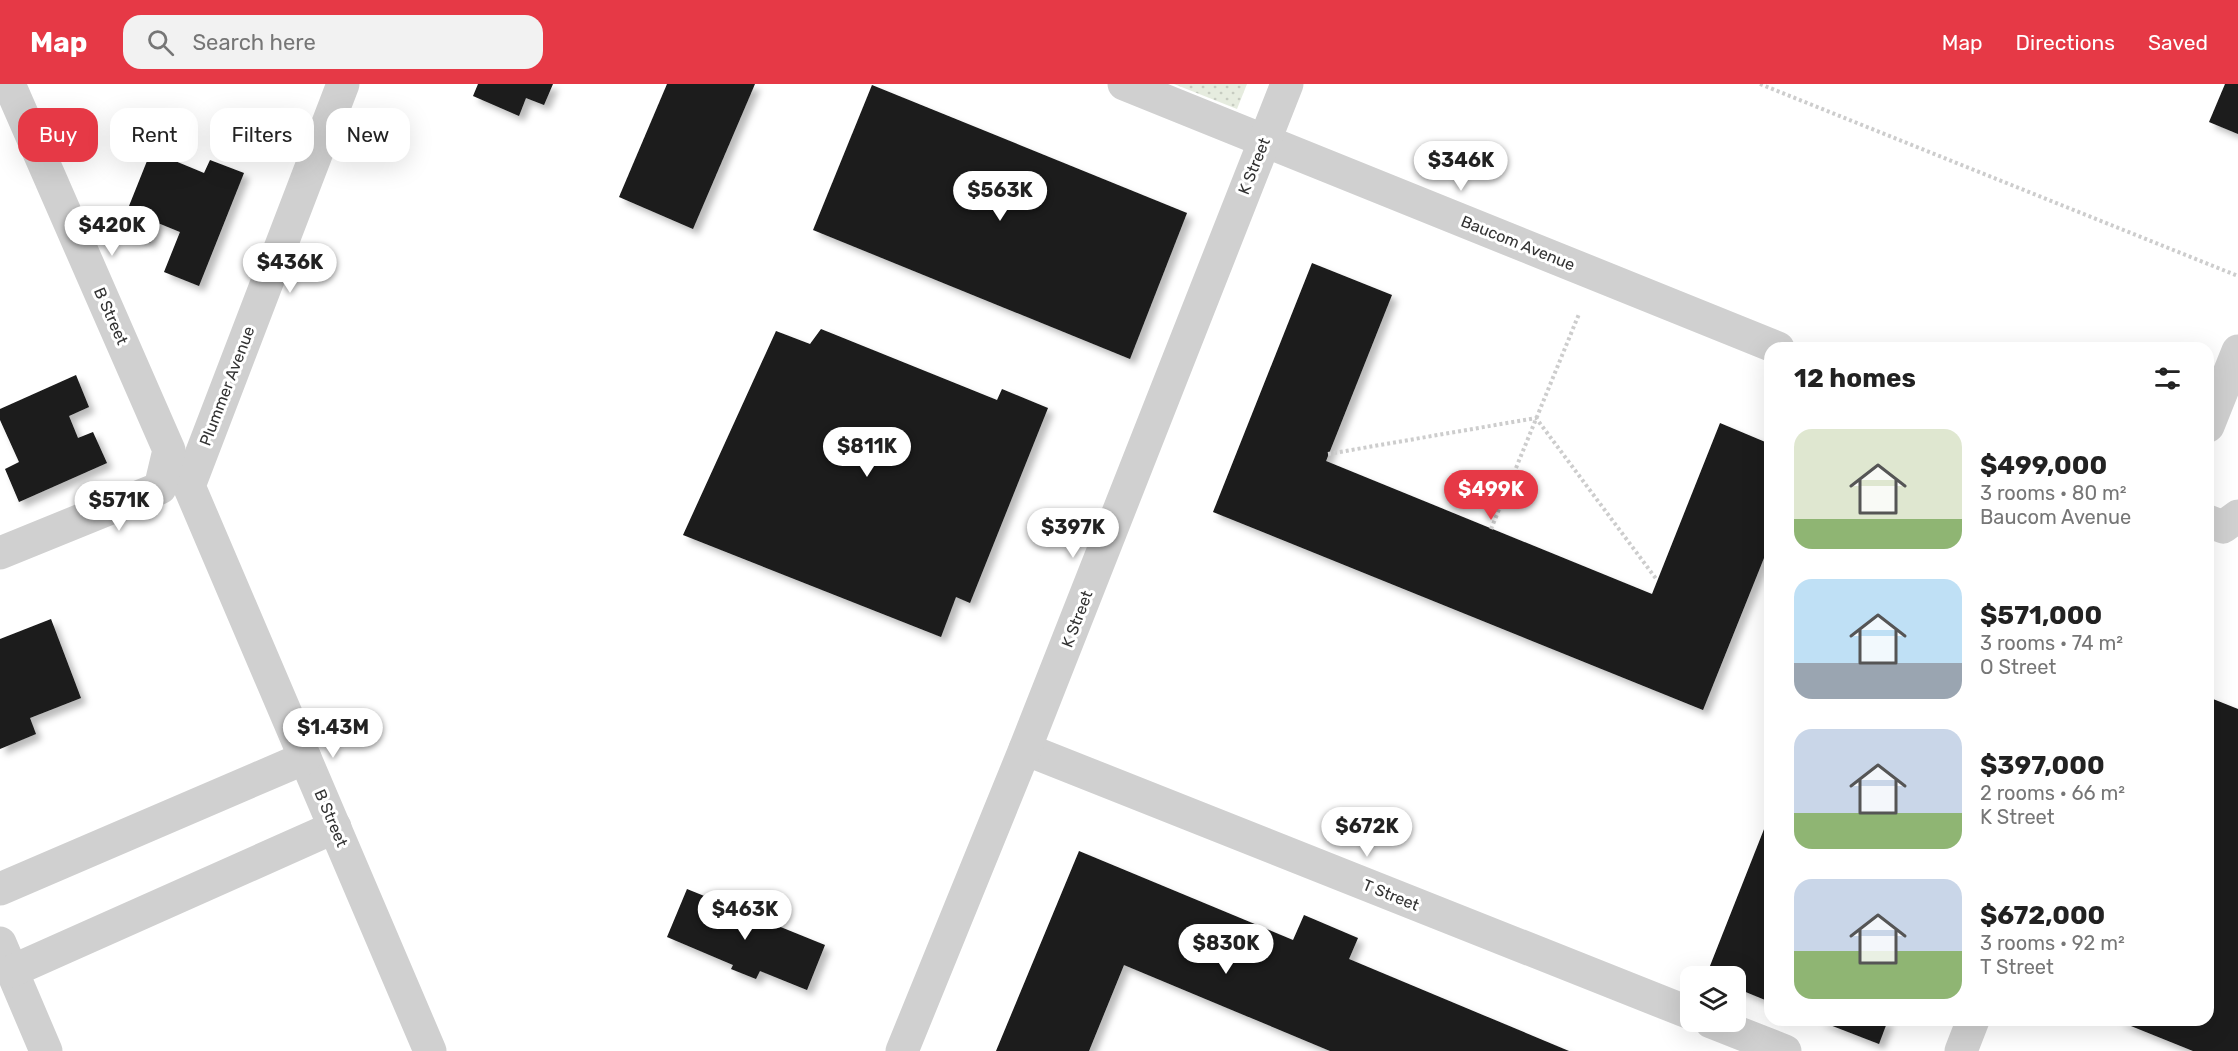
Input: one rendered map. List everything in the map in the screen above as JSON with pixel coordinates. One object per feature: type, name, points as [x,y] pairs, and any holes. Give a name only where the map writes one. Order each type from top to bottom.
[{"type":"street","name":"Plummer Avenue","points":[[189,486],[343,84]]},
{"type":"street","name":"Baucom Avenue","points":[[1124,84],[1764,342]]},
{"type":"street","name":"K Street","points":[[902,1051],[1025,749],[1287,84]]},
{"type":"street","name":"B Street","points":[[0,553],[160,488],[169,450],[14,88]]},
{"type":"street","points":[[2214,411],[2238,351]]},
{"type":"street","name":"B Street","points":[[189,486],[430,1051]]},
{"type":"street","points":[[2214,523],[2223,527],[2238,516]]},
{"type":"street","name":"T Street","points":[[1025,749],[1680,1009]]},
{"type":"street","points":[[0,889],[305,758]]},
{"type":"street","points":[[46,1051],[6,957],[335,827]]},
{"type":"street","points":[[1961,1051],[1971,1026]]},
{"type":"street","points":[[1737,1032],[1785,1051]]},
{"type":"path","points":[[1760,84],[2238,276]]},
{"type":"path","points":[[1491,529],[1579,314]]},
{"type":"path","points":[[1329,454],[1536,418]]},
{"type":"path","points":[[1536,418],[1657,580]]},
{"type":"shaded area","points":[[1174,84],[1247,84],[1237,109]]},
{"type":"building","points":[[478,84],[553,84],[544,105],[526,98],[519,116],[473,96]]},
{"type":"building","points":[[667,84],[755,84],[693,229],[619,197]]},
{"type":"building","points":[[2225,84],[2238,84],[2238,134],[2209,122]]},
{"type":"building","points":[[872,85],[1187,213],[1130,359],[813,230]]},
{"type":"building","points":[[210,160],[210,162],[244,173],[199,286],[164,272],[180,232],[158,223],[150,243],[119,231],[147,162],[178,162],[204,173]]},
{"type":"building","points":[[1312,263],[1392,295],[1326,461],[1652,594],[1720,423],[1764,441],[1764,558],[1703,710],[1213,512]]},
{"type":"building","points":[[821,329],[997,400],[1002,389],[1048,408],[970,603],[956,597],[941,637],[683,535],[776,331],[810,344]]},
{"type":"building","points":[[76,375],[89,407],[69,416],[78,438],[93,432],[107,463],[19,502],[5,469],[19,462],[0,420],[0,409]]},
{"type":"building","points":[[51,619],[81,698],[30,718],[36,734],[0,749],[0,639]]},
{"type":"building","points":[[2214,699],[2238,709],[2238,1051],[2193,1051],[2131,1026],[2214,1026]]},
{"type":"building","points":[[1764,829],[1764,1000],[1746,992],[1746,966],[1710,966]]},
{"type":"building","points":[[1079,851],[1293,940],[1304,915],[1358,938],[1349,959],[1569,1051],[1330,1051],[1124,965],[1089,1051],[996,1051]]},
{"type":"building","points":[[687,889],[825,945],[807,990],[760,971],[756,979],[731,969],[733,965],[667,937]]},
{"type":"building","points":[[1832,1026],[1886,1026],[1879,1044]]}]
